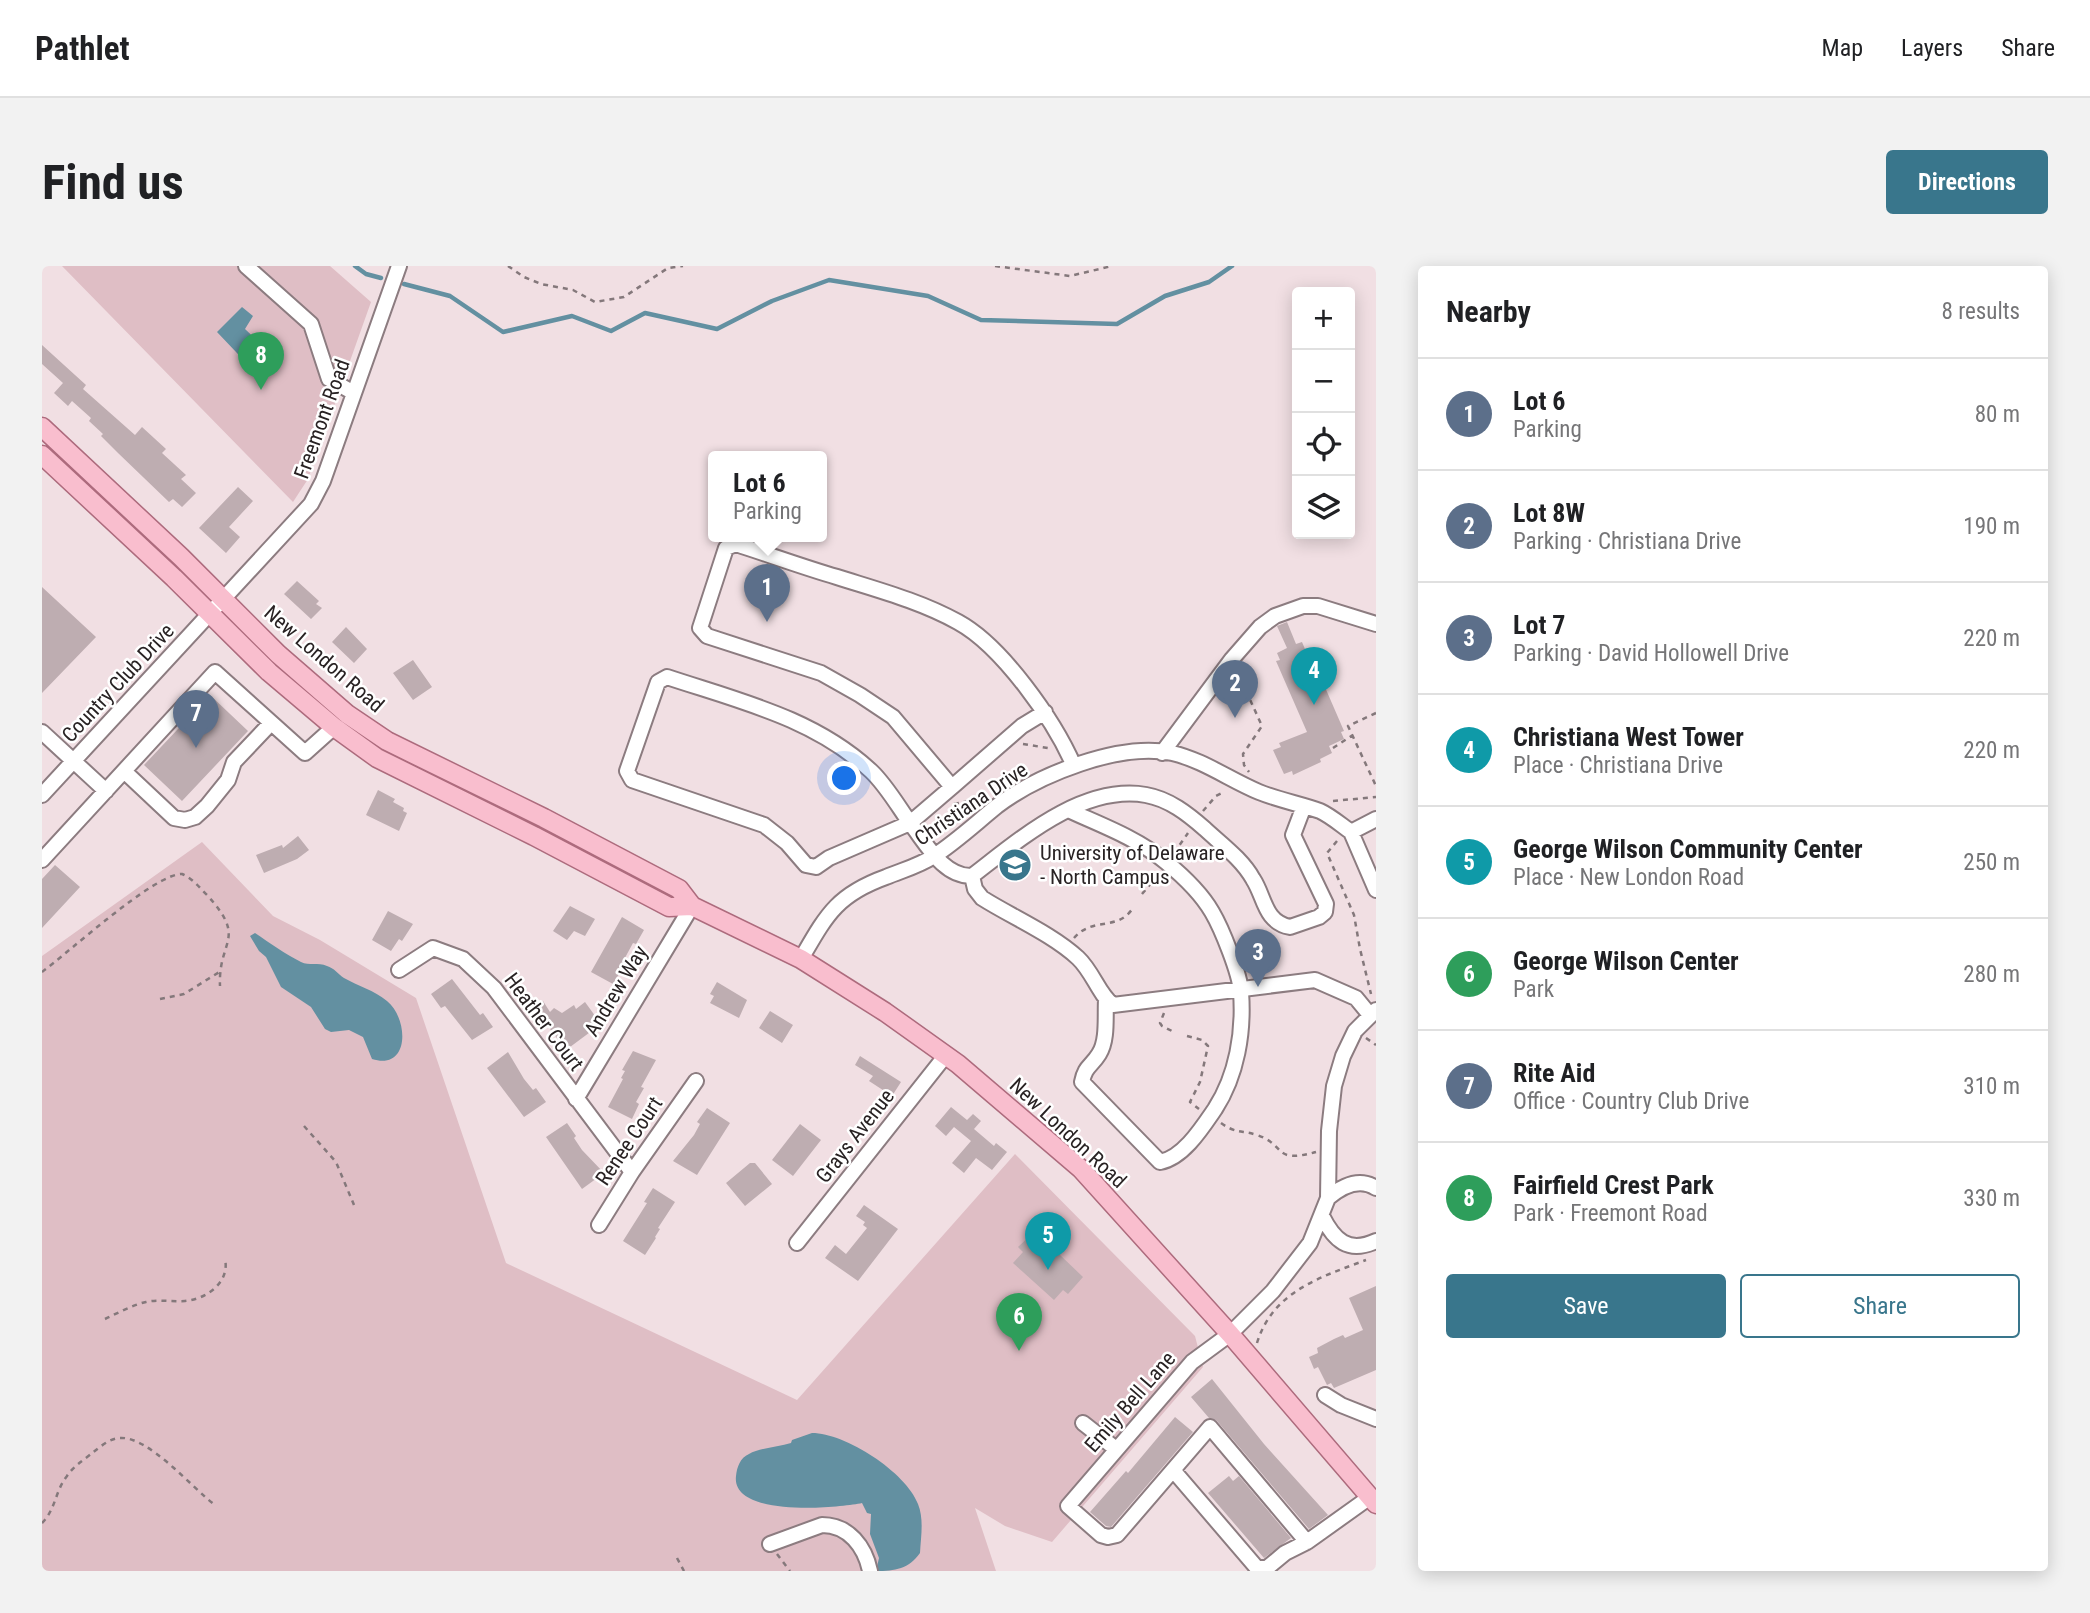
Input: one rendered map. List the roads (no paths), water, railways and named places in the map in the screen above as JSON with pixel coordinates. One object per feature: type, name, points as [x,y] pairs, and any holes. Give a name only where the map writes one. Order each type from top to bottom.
[{"type":"main road","name":"New London Road","points":[[42,427],[225,600],[278,654],[347,714],[387,741],[544,818],[679,889],[692,906],[801,959],[885,1012],[946,1055],[1081,1170],[1230,1334],[1373,1500]]},
{"type":"main road","name":"New London Road","points":[[42,455],[108,515],[269,672],[334,727],[377,758],[669,907],[692,906]]},
{"type":"street","points":[[246,266],[310,324],[329,379],[354,393]]},
{"type":"street","name":"Freemont Road","points":[[225,600],[312,504],[323,481],[399,266]]},
{"type":"street","points":[[952,787],[893,717],[860,695],[821,673],[707,636],[700,628],[726,548],[736,544],[907,599],[960,623],[996,652],[1045,712],[1074,766]]},
{"type":"street","name":"Country Club Drive","points":[[44,790],[225,600]]},
{"type":"street","points":[[1162,753],[1232,659],[1260,627],[1275,616],[1303,606],[1318,606],[1376,624]]},
{"type":"street","points":[[42,860],[215,672],[304,753],[334,727]]},
{"type":"street","points":[[1045,712],[1022,726],[910,822],[829,858],[816,867],[806,865],[787,843],[764,825],[632,780],[627,771],[658,682],[667,677],[777,713],[828,737],[872,772],[910,822],[935,856],[951,872],[972,876],[1057,814],[1107,795],[1146,794],[1184,811],[1232,854],[1254,879],[1273,920],[1290,927],[1319,917],[1325,912],[1326,904],[1293,835],[1304,806]]},
{"type":"street","points":[[124,771],[174,818],[185,820],[195,817],[228,780],[234,762],[271,723]]},
{"type":"street","points":[[42,732],[106,790]]},
{"type":"street","name":"Christiana Drive","points":[[801,959],[824,918],[848,895],[935,856],[998,806],[1035,783],[1086,761],[1116,754],[1171,753],[1247,780],[1259,792],[1323,812],[1349,830]]},
{"type":"street","points":[[972,876],[975,889],[982,898],[1065,948],[1079,959],[1101,988],[1105,1000],[1105,1035],[1100,1054],[1084,1070],[1082,1082],[1160,1162],[1173,1160],[1204,1125],[1228,1088],[1240,1042],[1241,990],[1229,951],[1212,912],[1196,890],[1165,861],[1130,838],[1068,810]]},
{"type":"street","points":[[1376,819],[1349,830],[1376,890]]},
{"type":"street","name":"Andrew Way","points":[[576,1099],[692,906]]},
{"type":"street","name":"Heather Court","points":[[399,970],[433,948],[463,959],[494,988],[632,1172]]},
{"type":"street","points":[[1105,1000],[1114,1005],[1315,980],[1356,998],[1370,1011]]},
{"type":"street","name":"Emily Bell Lane","points":[[1173,1470],[1117,1535],[1101,1535],[1068,1506],[1192,1362],[1230,1334],[1273,1291],[1310,1243],[1328,1198],[1334,1086],[1343,1056],[1355,1031],[1370,1011]]},
{"type":"street","name":"Grays Avenue","points":[[797,1243],[946,1055]]},
{"type":"street","name":"Renee Court","points":[[599,1225],[632,1172],[696,1081]]},
{"type":"street","points":[[1328,1198],[1348,1185],[1361,1182],[1376,1188]]},
{"type":"street","points":[[1322,1216],[1343,1243],[1355,1247],[1376,1241]]},
{"type":"street","points":[[1325,1395],[1341,1405],[1376,1419]]},
{"type":"street","points":[[1083,1423],[1116,1449]]},
{"type":"street","points":[[1307,1542],[1210,1427],[1173,1470],[1257,1568],[1267,1569],[1285,1553],[1307,1542],[1373,1500]]},
{"type":"street","points":[[770,1544],[822,1525],[829,1525],[845,1532],[860,1545],[866,1554],[870,1571]]},
{"type":"water","points":[[242,307],[253,316],[245,329],[272,355],[255,372],[217,332]]},
{"type":"water","points":[[255,933],[301,962],[329,967],[387,1001],[394,1009],[402,1030],[399,1051],[393,1058],[384,1061],[372,1059],[363,1037],[349,1030],[331,1032],[325,1029],[311,1007],[281,987],[266,957],[250,936]]},
{"type":"water","points":[[812,1433],[841,1440],[873,1456],[901,1479],[911,1492],[920,1510],[922,1528],[920,1553],[911,1563],[895,1570],[876,1571],[879,1558],[870,1534],[871,1514],[867,1513],[862,1503],[832,1507],[788,1507],[750,1499],[739,1489],[736,1473],[743,1458],[758,1450],[791,1443],[792,1440]]},
{"type":"waterway","points":[[355,266],[366,274],[381,278]]},
{"type":"waterway","points":[[404,284],[450,296],[503,332],[572,316],[611,331],[645,313],[717,329],[772,301],[829,280],[928,296],[981,320],[1117,324],[1165,296],[1209,282],[1232,266]]},
{"type":"place","name":"Fairfield Crest Park","points":[[261,390]]},
{"type":"place","name":"Lot 6","points":[[767,622]]},
{"type":"place","name":"Christiana West Tower","points":[[1314,705]]},
{"type":"place","name":"Lot 8W","points":[[1235,718]]},
{"type":"place","name":"Rite Aid","points":[[196,748]]},
{"type":"place","name":"University of Delaware - North Campus","points":[[1015,865]]},
{"type":"place","name":"Lot 7","points":[[1258,987]]},
{"type":"place","name":"George Wilson Community Center","points":[[1048,1270]]},
{"type":"place","name":"George Wilson Center","points":[[1019,1351]]}]
